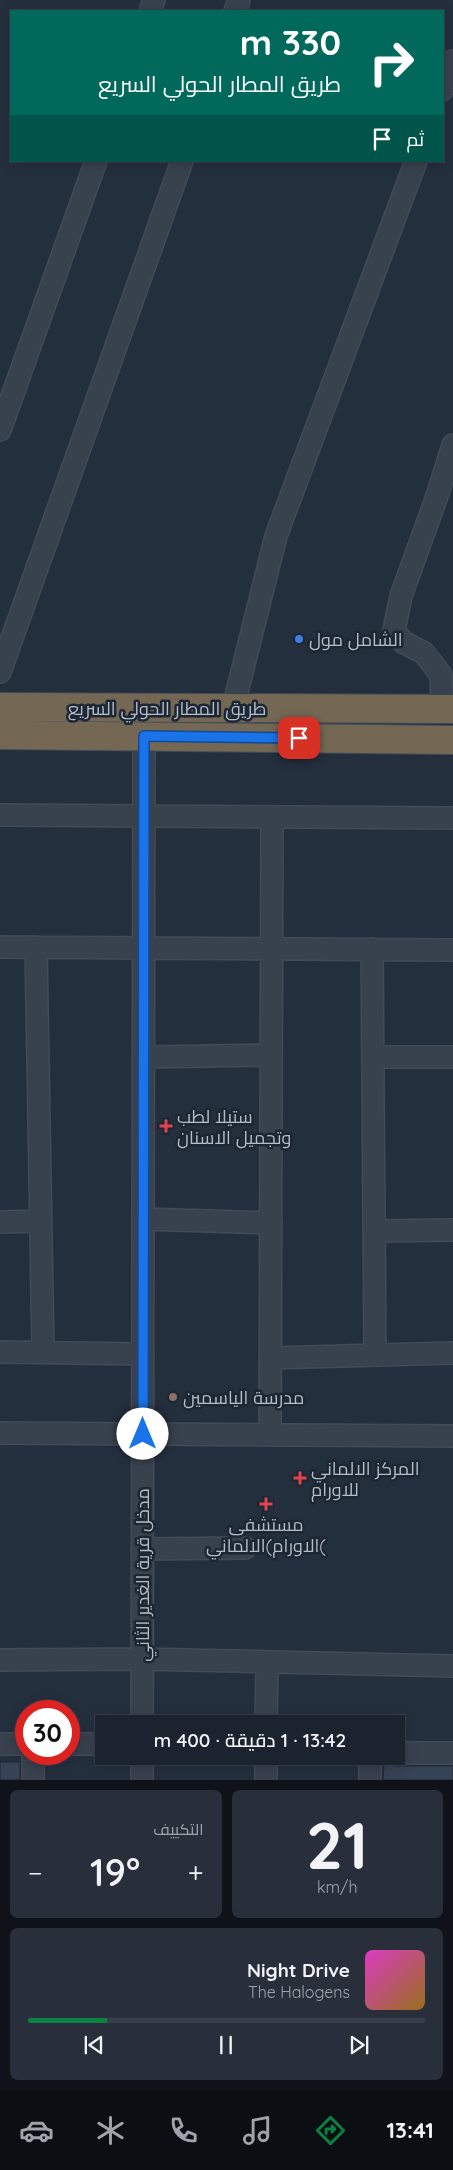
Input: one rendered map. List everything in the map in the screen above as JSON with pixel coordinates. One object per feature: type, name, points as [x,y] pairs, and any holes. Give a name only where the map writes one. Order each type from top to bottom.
[{"type":"highway","name":"طريق المطار الحولي السريع","points":[[0,707],[448,709]]},
{"type":"highway","name":"طريق المطار الحولي السريع","points":[[0,735],[453,740]]},
{"type":"street","points":[[444,85],[453,61]]},
{"type":"street","points":[[0,430],[96,162]]},
{"type":"street","points":[[0,672],[182,162]]},
{"type":"street","points":[[233,708],[276,536],[416,162]]},
{"type":"street","points":[[448,709],[441,675],[424,653],[403,642],[394,630],[401,596],[436,499],[453,444]]},
{"type":"street","name":"مدخل قرية الغدير الثاني","points":[[142,1715],[144,736]]},
{"type":"street","points":[[0,815],[453,818]]},
{"type":"street","points":[[270,1434],[272,817]]},
{"type":"street","points":[[0,947],[453,950]]},
{"type":"street","points":[[36,947],[42,1352]]},
{"type":"street","points":[[372,949],[375,1355]]},
{"type":"street","points":[[144,1056],[271,1055]]},
{"type":"street","points":[[373,1057],[453,1057]]},
{"type":"street","points":[[143,1219],[271,1223]]},
{"type":"street","points":[[0,1222],[40,1221]]},
{"type":"street","points":[[374,1231],[453,1230]]},
{"type":"street","points":[[0,1352],[143,1354]]},
{"type":"street","points":[[271,1358],[453,1354]]},
{"type":"street","points":[[0,1433],[453,1436]]},
{"type":"street","points":[[142,1549],[245,1548]]},
{"type":"street","points":[[0,1660],[142,1660],[453,1666]]},
{"type":"street","points":[[266,1715],[267,1663]]},
{"type":"street","points":[[0,1744],[15,1744]]},
{"type":"street","points":[[80,1744],[95,1744]]},
{"type":"street","points":[[405,1753],[453,1753]]},
{"type":"street","points":[[33,1765],[33,1780]]},
{"type":"street","points":[[142,1765],[142,1780]]},
{"type":"street","points":[[266,1765],[266,1780]]},
{"type":"street","points":[[370,1765],[370,1780]]},
{"type":"building","points":[[0,1762],[15,1762],[15,1765],[20,1765],[20,1780],[0,1780]]},
{"type":"building","points":[[384,1765],[453,1766],[453,1780],[383,1780]]},
{"type":"place","name":"الشامل مول","points":[[299,639]]},
{"type":"place","name":"ستيلا لطب وتجميل الاسنان","points":[[166,1126]]},
{"type":"place","name":"مدرسة الياسمين","points":[[173,1397]]},
{"type":"place","name":"المركز الالماني للاورام","points":[[300,1478]]},
{"type":"place","name":"مستشفى الاورام)الالماني(","points":[[266,1504]]},
{"type":"route","points":[[143,1434],[144,736],[299,738]]}]
